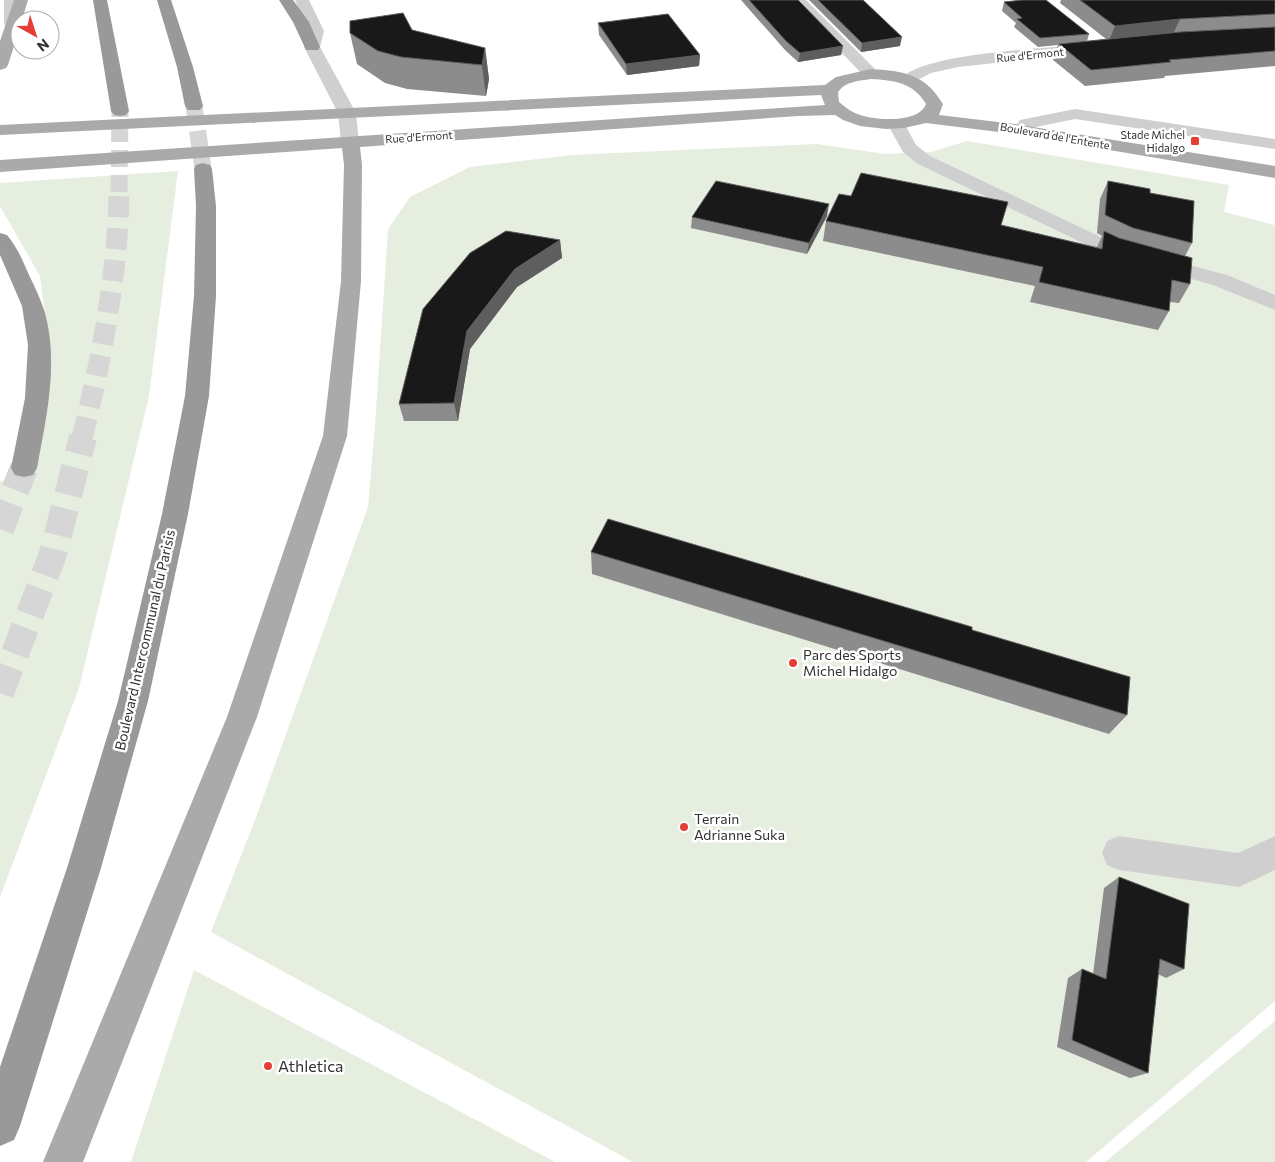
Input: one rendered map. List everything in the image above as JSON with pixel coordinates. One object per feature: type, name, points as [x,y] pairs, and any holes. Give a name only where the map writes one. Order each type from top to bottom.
[{"type":"highway","points":[[100,0],[120,111]]},
{"type":"highway","points":[[164,0],[185,67],[194,106]]},
{"type":"highway","points":[[286,0],[301,22],[312,47]]},
{"type":"highway","name":"Boulevard Intercommunal du Parisis","points":[[0,1126],[84,868],[133,701],[175,514],[198,386],[205,296],[206,206],[203,169]]},
{"type":"highway","points":[[0,239],[6,246],[29,297],[37,327],[39,364],[35,411],[24,468]]},
{"type":"main road","points":[[0,65],[10,31]]},
{"type":"main road","points":[[0,130],[831,90],[845,79],[871,74],[908,80]]},
{"type":"main road","name":"Boulevard de l'Entente","points":[[908,80],[920,85],[947,110],[966,115],[1275,162]]},
{"type":"main road","points":[[831,90],[829,97],[832,104],[838,110],[864,122],[897,126],[924,118],[931,112],[934,106],[933,99]]},
{"type":"main road","name":"Rue d'Ermont","points":[[0,166],[838,110]]},
{"type":"main road","points":[[111,159],[146,146],[283,136],[347,113]]},
{"type":"main road","name":"Boulevard de l'Entente","points":[[924,118],[1015,129],[1275,172]]},
{"type":"main road","points":[[12,150],[46,139],[128,132],[159,122]]},
{"type":"main road","points":[[63,1162],[242,717],[335,436],[351,281],[353,165],[350,142]]},
{"type":"street","points":[[302,0],[316,31],[312,47],[347,113],[350,142]]},
{"type":"street","points":[[798,0],[871,74]]},
{"type":"street","name":"Rue d'Ermont","points":[[908,80],[925,70],[958,62],[1104,48],[1085,33]]},
{"type":"street","points":[[1026,124],[1075,114],[1275,144]]},
{"type":"street","points":[[897,126],[909,148],[924,160],[1056,224],[1117,252],[1220,280],[1275,303]]},
{"type":"street","points":[[1119,853],[1239,870],[1275,853]]},
{"type":"shaded area","name":"Parc des Sports Michel Hidalgo","points":[[967,141],[1229,185],[1224,212],[1275,225],[1275,1001],[1086,1162],[633,1162],[211,932],[255,820],[368,507],[388,229],[410,197],[470,167],[571,155],[817,144],[885,154],[931,152]]},
{"type":"shaded area","points":[[178,171],[149,396],[79,688],[0,897],[0,481],[23,477],[50,354],[40,276],[0,206],[0,183]]},
{"type":"shaded area","name":"Athletica","points":[[194,970],[555,1162],[131,1162]]},
{"type":"shaded area","points":[[1275,1021],[1275,1162],[1105,1162]]},
{"type":"building","points":[[749,0],[798,0],[843,46],[800,53],[786,41]]},
{"type":"building","points":[[818,0],[863,0],[902,37],[862,43]]},
{"type":"building","points":[[1046,0],[1089,34],[1040,38],[1017,19],[1022,18],[1004,2]]},
{"type":"building","points":[[1080,0],[1275,0],[1275,14],[1180,19],[1115,26]]},
{"type":"building","points":[[403,13],[412,30],[485,48],[482,65],[401,57],[378,51],[350,33],[350,21]]},
{"type":"building","points":[[668,14],[700,55],[626,64],[598,23]]},
{"type":"building","points":[[1275,27],[1275,51],[1169,60],[1171,62],[1091,70],[1059,44],[1180,32]]},
{"type":"building","points":[[861,173],[1008,202],[1001,225],[1102,249],[1104,231],[1119,238],[1192,258],[1190,284],[1172,280],[1169,311],[1039,282],[1043,267],[826,221],[839,194],[851,196]]},
{"type":"building","points":[[716,181],[829,204],[809,243],[692,217]]},
{"type":"building","points":[[1108,181],[1150,189],[1150,193],[1194,201],[1192,243],[1133,228],[1105,215]]},
{"type":"building","points":[[506,231],[560,240],[515,269],[467,331],[454,403],[399,404],[423,309],[470,253]]},
{"type":"building","points":[[608,519],[972,627],[972,630],[1130,677],[1127,715],[591,552]]},
{"type":"building","points":[[1119,877],[1189,904],[1184,969],[1160,959],[1148,1073],[1072,1040],[1082,969],[1106,979]]},
{"type":"tunnel","points":[[194,106],[203,169]]},
{"type":"tunnel","points":[[119,192],[120,111]]},
{"type":"tunnel","points":[[82,438],[108,315],[116,253],[119,191]]},
{"type":"tunnel","points":[[0,693],[53,554],[83,437]]},
{"type":"tunnel","points":[[0,529],[24,468]]},
{"type":"place","name":"Stade Michel Hidalgo","points":[[1195,141]]},
{"type":"place","name":"Parc des Sports Michel Hidalgo","points":[[793,663]]},
{"type":"place","name":"Terrain Adrianne Suka","points":[[684,827]]},
{"type":"place","name":"Athletica","points":[[268,1066]]}]
